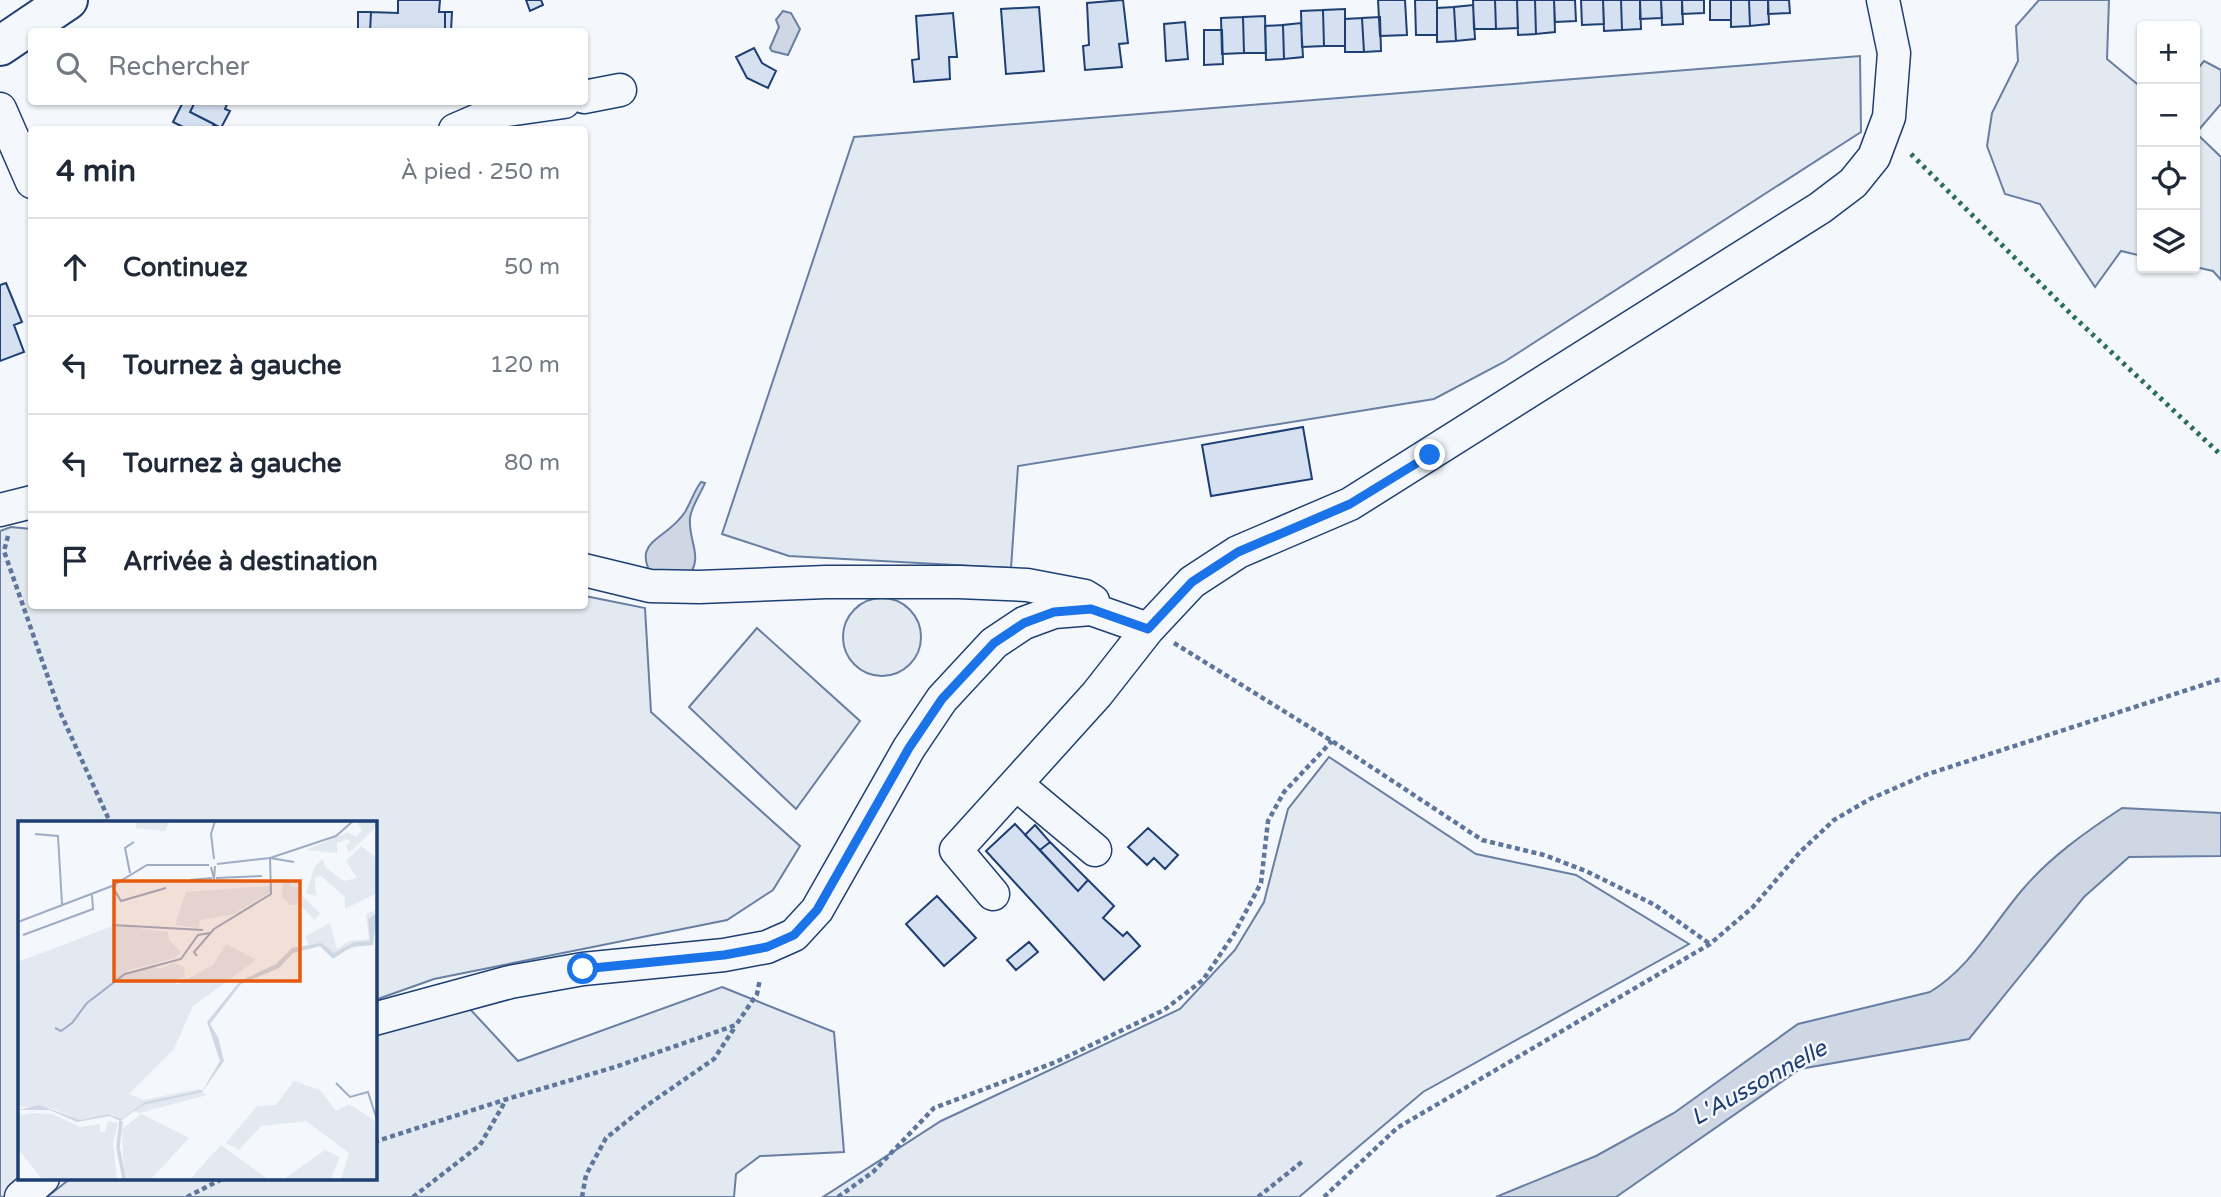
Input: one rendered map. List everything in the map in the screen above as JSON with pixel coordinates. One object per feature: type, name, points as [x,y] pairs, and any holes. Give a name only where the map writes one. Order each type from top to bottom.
[{"type":"main road","points":[[0,46],[68,0]]},
{"type":"street","points":[[993,894],[956,850],[1097,694],[1148,629],[1192,582],[1238,552],[1350,504],[1808,216],[1853,183],[1874,157],[1889,117],[1894,53],[1883,0]]},
{"type":"street","points":[[588,96],[620,90]]},
{"type":"street","points":[[464,126],[499,111],[542,105]]},
{"type":"street","points":[[0,109],[28,173]]},
{"type":"street","points":[[5,519],[28,505]]},
{"type":"street","points":[[588,571],[650,586],[826,582],[1027,585],[1085,596],[1148,629]]},
{"type":"street","points":[[376,1018],[510,982],[583,969],[724,955],[767,947],[794,935],[817,910],[909,748],[942,699],[994,643],[1024,623],[1054,612],[1091,609],[1148,629]]},
{"type":"street","points":[[1016,784],[1095,850]]},
{"type":"street","points":[[21,1197],[41,1180]]},
{"type":"path","points":[[5,519],[4,551],[60,712],[110,821]]},
{"type":"path","points":[[1148,629],[1188,650],[1332,741],[1482,841],[1544,855],[1586,871],[1655,905],[1710,944]]},
{"type":"path","points":[[1324,1197],[1397,1128],[1710,944],[1753,907],[1800,852],[1834,820],[1870,799],[1925,775],[2221,680]]},
{"type":"path","points":[[838,1197],[873,1172],[934,1108],[1056,1062],[1164,1010],[1203,980],[1234,934],[1261,883],[1268,821],[1284,792],[1332,741]]},
{"type":"path","points":[[582,1197],[586,1175],[606,1138],[646,1106],[714,1059],[757,994],[767,947]]},
{"type":"path","points":[[376,1141],[615,1067],[736,1026]]},
{"type":"path","points":[[413,1197],[480,1145],[507,1099]]},
{"type":"path","points":[[1258,1197],[1303,1161]]},
{"type":"path","points":[[187,1197],[220,1180]]},
{"type":"shaded area","points":[[2039,0],[2109,0],[2107,59],[2137,84],[2137,255],[2121,251],[2095,287],[2040,204],[2005,194],[1987,146],[1992,113],[2018,61],[2016,26]]},
{"type":"shaded area","points":[[1860,56],[1861,132],[1504,362],[1434,399],[1018,466],[1011,568],[789,556],[722,534],[854,137]]},
{"type":"shaded area","points":[[2204,61],[2221,70],[2221,104],[2200,128],[2200,84],[2200,66]]},
{"type":"shaded area","points":[[2200,137],[2221,157],[2221,280],[2213,271],[2200,268]]},
{"type":"shaded area","points":[[11,527],[28,529],[28,609],[588,609],[588,597],[645,608],[651,712],[800,846],[773,890],[727,920],[434,979],[376,1000],[376,821],[18,821],[18,1180],[11,1197],[0,1197],[0,531]]},
{"type":"shaded area","points":[[882,598],[897,601],[914,615],[921,637],[918,652],[904,669],[882,676],[867,673],[850,659],[843,637],[846,622],[860,605]]},
{"type":"shaded area","points":[[757,628],[860,721],[796,809],[689,707]]},
{"type":"shaded area","points":[[1329,757],[1476,854],[1576,875],[1689,944],[1423,1092],[1299,1197],[823,1197],[941,1121],[1180,1009],[1235,950],[1264,902],[1288,809]]},
{"type":"shaded area","points":[[722,987],[834,1032],[844,1152],[760,1156],[736,1174],[734,1197],[47,1197],[68,1180],[376,1180],[376,1035],[470,1009],[518,1061]]},
{"type":"water","points":[[783,11],[791,13],[800,29],[788,55],[770,48],[779,27],[776,20]]},
{"type":"water","points":[[701,482],[705,483],[690,518],[695,550],[691,572],[685,581],[656,583],[648,569],[647,549],[677,522]]},
{"type":"water","name":"L'Aussonnelle","points":[[2122,808],[2221,813],[2221,856],[2129,857],[2084,897],[1969,1039],[1800,1069],[1616,1197],[1496,1197],[1596,1156],[1674,1113],[1798,1024],[1930,992],[1969,958],[2023,889],[2045,866],[2082,835]]},
{"type":"building","points":[[398,0],[440,0],[439,12],[445,12],[445,28],[370,28],[371,12],[398,13]]},
{"type":"building","points":[[526,0],[541,0],[543,5],[530,11]]},
{"type":"building","points":[[1123,0],[1128,43],[1119,44],[1122,67],[1085,70],[1083,46],[1089,45],[1087,3]]},
{"type":"building","points":[[1378,0],[1405,0],[1407,35],[1380,36]]},
{"type":"building","points":[[1415,0],[1437,0],[1437,35],[1416,35]]},
{"type":"building","points":[[1473,0],[1495,0],[1496,29],[1474,29]]},
{"type":"building","points":[[1495,0],[1517,0],[1518,28],[1496,29]]},
{"type":"building","points":[[1517,0],[1535,0],[1536,34],[1518,35]]},
{"type":"building","points":[[1535,0],[1554,0],[1555,32],[1536,34]]},
{"type":"building","points":[[1554,0],[1575,0],[1576,21],[1555,22]]},
{"type":"building","points":[[1581,0],[1603,0],[1604,24],[1582,25]]},
{"type":"building","points":[[1603,0],[1621,0],[1622,30],[1604,31]]},
{"type":"building","points":[[1621,0],[1640,0],[1641,29],[1622,30]]},
{"type":"building","points":[[1640,0],[1661,0],[1662,18],[1640,19]]},
{"type":"building","points":[[1661,0],[1682,0],[1683,24],[1662,25]]},
{"type":"building","points":[[1682,0],[1704,0],[1704,13],[1682,14]]},
{"type":"building","points":[[1710,0],[1731,0],[1731,20],[1710,20]]},
{"type":"building","points":[[1731,0],[1749,0],[1750,26],[1731,27]]},
{"type":"building","points":[[1749,0],[1768,0],[1769,24],[1750,26]]},
{"type":"building","points":[[1768,0],[1789,0],[1790,13],[1768,14]]},
{"type":"building","points":[[1473,5],[1475,39],[1456,41],[1454,7]]},
{"type":"building","points":[[1039,7],[1044,71],[1006,74],[1001,9]]},
{"type":"building","points":[[1454,7],[1456,41],[1437,42],[1437,8]]},
{"type":"building","points":[[1345,9],[1345,46],[1324,46],[1323,10]]},
{"type":"building","points":[[1323,10],[1324,46],[1302,47],[1301,11]]},
{"type":"building","points":[[358,12],[371,12],[370,28],[358,28]]},
{"type":"building","points":[[445,12],[452,12],[451,28],[445,28]]},
{"type":"building","points":[[953,13],[957,57],[949,57],[950,79],[914,82],[912,60],[919,59],[916,16]]},
{"type":"building","points":[[1265,16],[1266,53],[1244,53],[1243,17]]},
{"type":"building","points":[[1243,17],[1244,53],[1222,54],[1221,18]]},
{"type":"building","points":[[1380,17],[1381,51],[1364,52],[1362,18]]},
{"type":"building","points":[[1362,18],[1364,52],[1345,52],[1345,19]]},
{"type":"building","points":[[1185,22],[1188,59],[1166,61],[1164,24]]},
{"type":"building","points":[[1301,23],[1303,57],[1284,59],[1283,25]]},
{"type":"building","points":[[1283,25],[1284,59],[1266,60],[1265,26]]},
{"type":"building","points":[[1204,30],[1222,30],[1223,64],[1204,65]]},
{"type":"building","points":[[754,48],[762,63],[776,71],[768,88],[747,78],[736,57]]},
{"type":"building","points":[[182,105],[194,105],[190,112],[214,124],[181,126],[173,122]]},
{"type":"building","points":[[194,105],[227,105],[225,109],[230,111],[222,126],[190,112]]},
{"type":"building","points":[[6,283],[22,322],[14,325],[24,352],[0,361],[0,285]]},
{"type":"building","points":[[1303,427],[1312,479],[1211,496],[1202,445]]},
{"type":"building","points":[[1015,824],[1078,891],[1088,880],[1114,906],[1103,918],[1123,936],[1127,932],[1140,946],[1104,980],[986,851]]},
{"type":"building","points":[[1035,825],[1050,842],[1040,850],[1025,835]]},
{"type":"building","points":[[1148,828],[1178,855],[1165,869],[1154,858],[1147,865],[1128,847]]},
{"type":"building","points":[[1050,842],[1088,880],[1078,891],[1040,850]]},
{"type":"building","points":[[937,896],[976,938],[944,966],[906,924]]},
{"type":"building","points":[[1029,942],[1038,952],[1016,970],[1007,960]]},
{"type":"hedge","points":[[1911,154],[2074,317],[2221,455]]},
{"type":"route","points":[[583,969],[724,955],[767,947],[794,935],[817,910],[909,748],[942,699],[994,643],[1024,623],[1054,612],[1091,609],[1148,629],[1192,582],[1238,552],[1350,504],[1430,455]]}]
